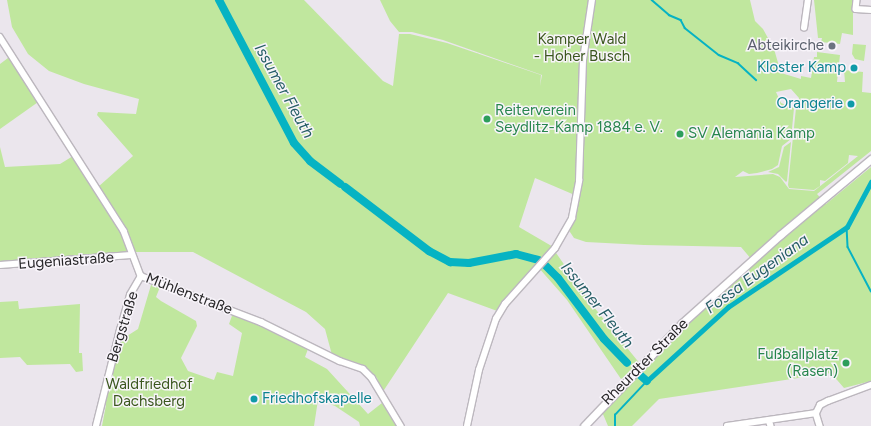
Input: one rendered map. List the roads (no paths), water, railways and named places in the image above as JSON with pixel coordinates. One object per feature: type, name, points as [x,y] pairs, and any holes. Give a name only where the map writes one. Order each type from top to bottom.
[{"type":"main road","name":"Rheurdter Straße","points":[[584,426],[682,323],[780,235],[871,159]]},
{"type":"street","points":[[467,426],[480,366],[496,319],[505,304],[555,248],[572,218],[579,181],[583,60],[592,0]]},
{"type":"street","points":[[804,28],[808,0]]},
{"type":"street","points":[[857,0],[856,9],[871,10]]},
{"type":"street","name":"Mühlenstraße","points":[[0,37],[124,231],[141,276],[261,322],[327,355],[363,369],[372,378],[401,426]]},
{"type":"street","name":"Eugeniastraße","points":[[0,265],[132,255]]},
{"type":"street","name":"Bergstraße","points":[[96,426],[130,295],[141,276]]},
{"type":"street","points":[[820,426],[816,413],[820,405],[871,385]]},
{"type":"street","points":[[726,426],[816,413]]},
{"type":"street","points":[[769,420],[771,426]]},
{"type":"waterway","name":"Issumer Fleuth","points":[[219,0],[294,143],[310,161],[340,184]]},
{"type":"waterway","points":[[652,0],[669,15],[681,20],[685,28],[719,55],[738,63],[756,80]]},
{"type":"waterway","name":"Fossa Eugeniana","points":[[647,381],[728,307],[847,227],[871,182]]},
{"type":"waterway","name":"Issumer Fleuth","points":[[345,187],[429,251],[450,262],[469,263],[516,254],[538,260]]},
{"type":"waterway","points":[[847,227],[848,247],[871,291]]},
{"type":"waterway","name":"Issumer Fleuth","points":[[545,265],[558,278],[604,339],[627,363]]},
{"type":"waterway","name":"Issumer Fleuth","points":[[640,375],[647,381]]},
{"type":"waterway","points":[[615,426],[615,415],[647,381]]},
{"type":"place","name":"Abteikirche","points":[[832,46]]},
{"type":"place","name":"Kloster Kamp","points":[[854,68]]},
{"type":"place","name":"Orangerie","points":[[851,104]]},
{"type":"place","name":"Reiterverein Seydlitz-Kamp 1884 e. V.","points":[[487,119]]},
{"type":"place","name":"SV Alemania Kamp","points":[[680,134]]},
{"type":"place","name":"Fußballplatz (Rasen)","points":[[846,363]]},
{"type":"place","name":"Friedhofskapelle","points":[[254,399]]},
{"type":"park label","name":"Kamper Wald - Hoher Busch","points":[[582,48]]},
{"type":"park label","name":"Waldfriedhof Dachsberg","points":[[149,392]]}]
